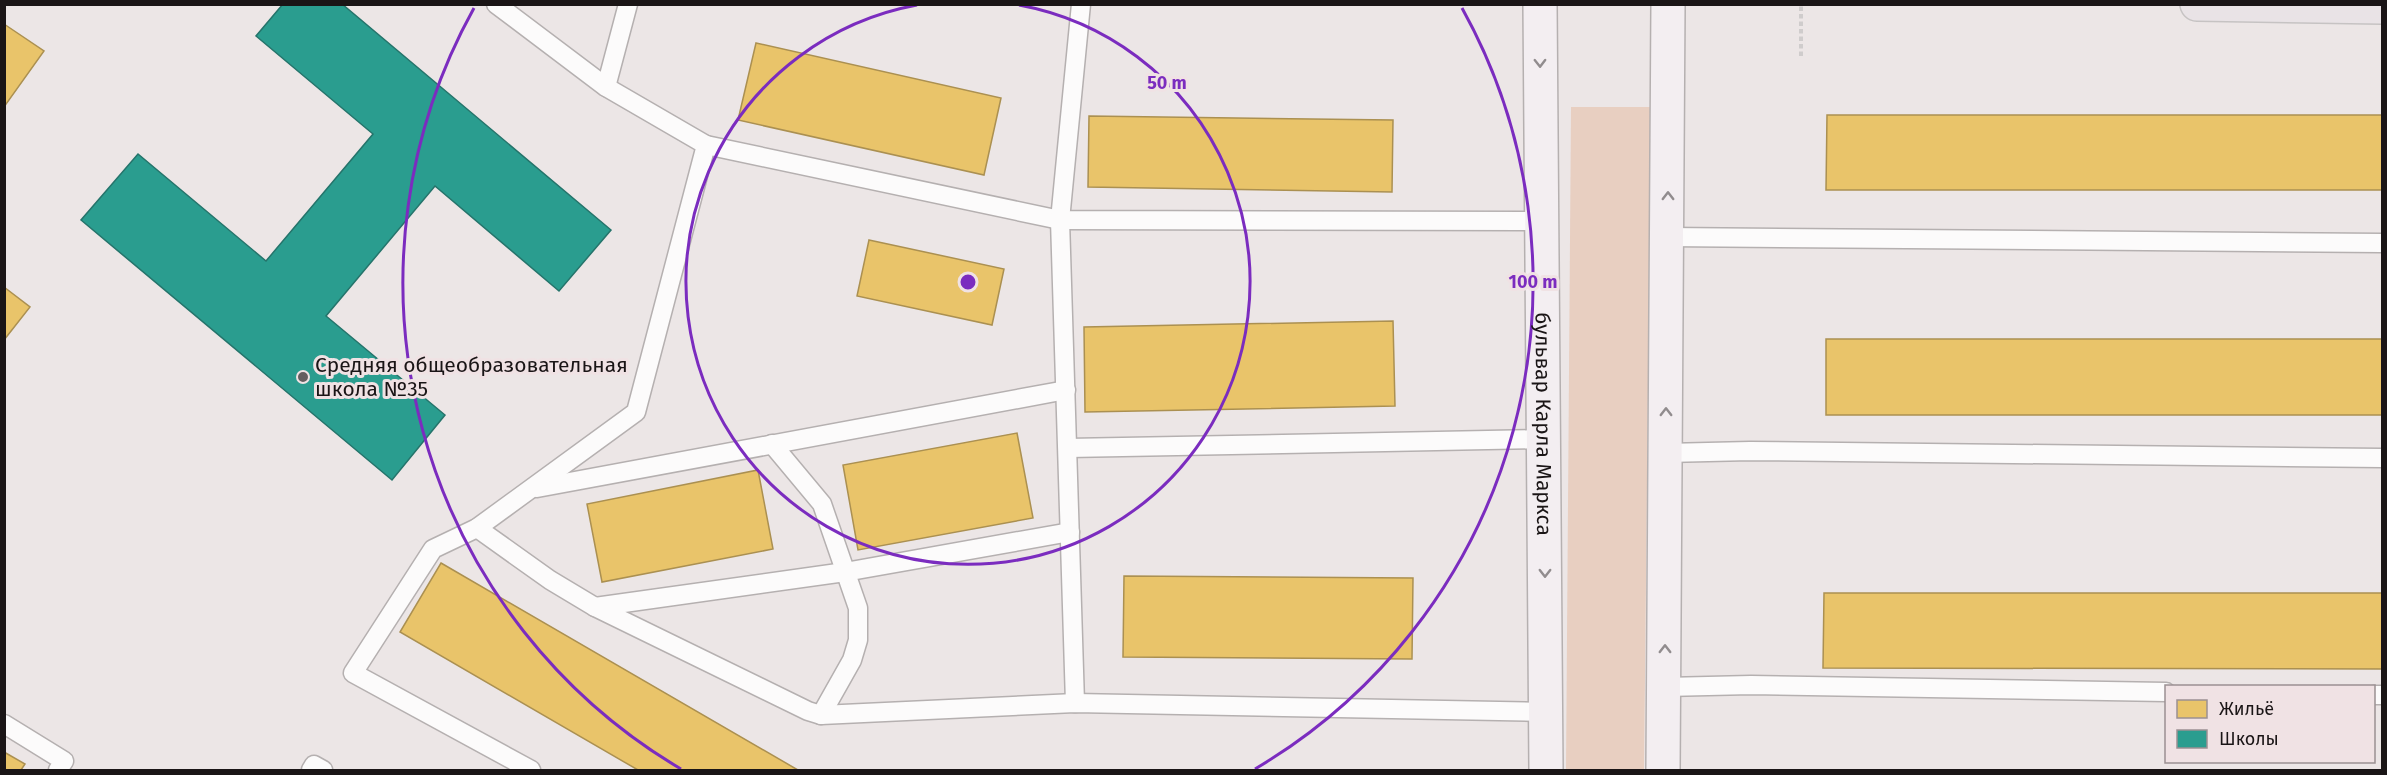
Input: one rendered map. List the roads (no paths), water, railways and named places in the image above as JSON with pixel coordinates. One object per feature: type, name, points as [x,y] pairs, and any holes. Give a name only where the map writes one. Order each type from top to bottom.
[{"type":"main road","points":[[2197,4],[2382,7]]},
{"type":"street","name":"бульвар Карла Маркса","points":[[1540,4],[1546,771]]},
{"type":"street","points":[[1663,771],[1668,4]]},
{"type":"lane","points":[[496,4],[606,87],[706,145],[1060,220],[1542,221]]},
{"type":"lane","points":[[606,87],[628,4]]},
{"type":"lane","points":[[1075,703],[1060,220],[1081,4]]},
{"type":"lane","points":[[531,771],[353,674],[434,549],[477,528],[636,412],[706,145]]},
{"type":"lane","points":[[1667,237],[2382,243]]},
{"type":"lane","points":[[532,489],[1066,390]]},
{"type":"lane","points":[[1068,448],[1544,439]]},
{"type":"lane","points":[[772,444],[822,504],[858,608],[858,640],[852,660],[821,715]]},
{"type":"lane","points":[[1666,453],[1750,451],[2382,458]]},
{"type":"lane","points":[[477,528],[550,580],[595,607],[808,711],[821,715],[1075,703],[1546,712]]},
{"type":"lane","points":[[595,607],[845,572],[1070,532]]},
{"type":"lane","points":[[1665,687],[1751,685],[2165,692]]},
{"type":"lane","points":[[4,724],[64,761],[58,771]]},
{"type":"lane","points":[[311,771],[314,765],[323,771]]},
{"type":"place","name":"Средняя общеобразовательная школа №35","points":[[303,377]]}]
